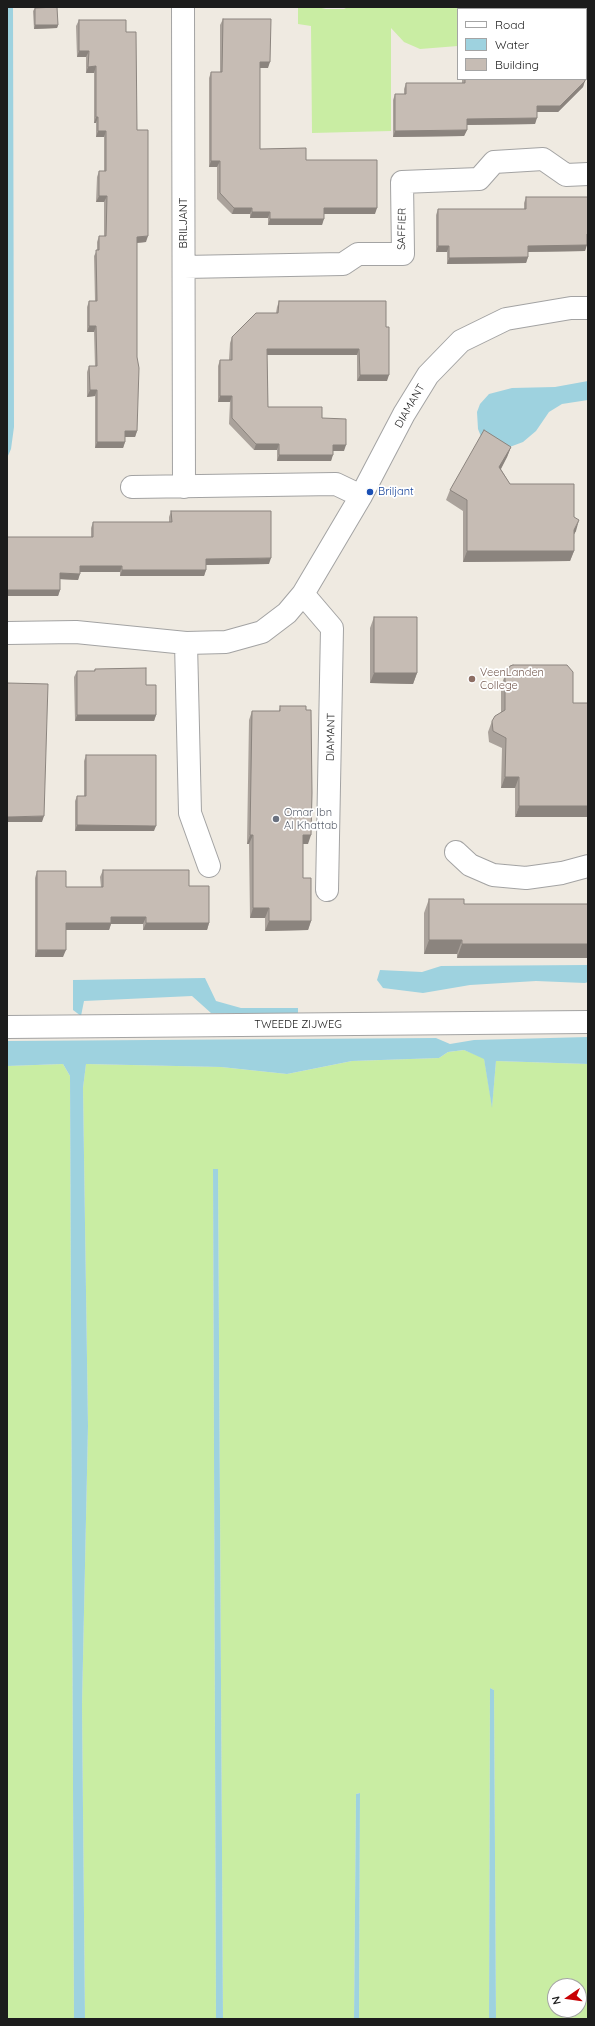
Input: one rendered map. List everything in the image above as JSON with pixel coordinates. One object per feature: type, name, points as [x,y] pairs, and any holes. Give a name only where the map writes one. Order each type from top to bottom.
[{"type":"street","name":"BRILJANT","points":[[183,7],[184,487]]},
{"type":"street","name":"SAFFIER","points":[[184,267],[343,264],[358,254],[403,254],[402,182],[479,179],[494,162],[543,159],[566,175],[588,174]]},
{"type":"street","name":"DIAMANT","points":[[7,633],[76,632],[186,643],[226,642],[262,632],[287,613],[303,594],[361,496],[404,414],[428,375],[460,341],[506,318],[571,308],[588,308]]},
{"type":"street","points":[[132,487],[336,484],[361,496]]},
{"type":"street","name":"DIAMANT","points":[[303,594],[332,628],[327,890]]},
{"type":"street","points":[[186,643],[190,813],[209,866]]},
{"type":"street","points":[[456,852],[470,865],[493,875],[526,878],[562,873],[588,866]]},
{"type":"street","name":"TWEEDE ZIJWEG","points":[[7,1027],[588,1022]]},
{"type":"green space","points":[[298,7],[344,9],[348,7],[499,7],[457,8],[457,46],[420,49],[404,42],[391,28],[391,131],[312,133],[311,26],[298,24]]},
{"type":"green space","points":[[464,1050],[484,1058],[492,1106],[496,1061],[588,1064],[588,2019],[496,2019],[494,1690],[490,1688],[489,2019],[359,2019],[360,1793],[356,1794],[354,2019],[223,2019],[218,1170],[213,1170],[216,2019],[85,2019],[82,1705],[88,1426],[83,1088],[86,1064],[221,1067],[287,1074],[352,1061],[439,1058],[448,1052]]},
{"type":"green space","points":[[63,1064],[70,1076],[74,2019],[7,2019],[7,1066]]},
{"type":"water","points":[[7,7],[13,7],[14,427],[11,449],[7,458]]},
{"type":"water","points":[[588,381],[588,400],[562,404],[549,412],[536,431],[523,442],[507,448],[482,439],[478,429],[477,412],[480,404],[489,394],[512,388],[555,387]]},
{"type":"water","points":[[588,965],[588,982],[585,983],[536,981],[470,985],[423,993],[383,988],[377,980],[380,970],[422,972],[441,966]]},
{"type":"water","points":[[205,978],[216,1001],[241,1008],[298,1008],[298,1014],[211,1013],[192,996],[84,1001],[81,1016],[73,1010],[73,980]]},
{"type":"water","points":[[588,1037],[588,1064],[496,1061],[492,1108],[484,1059],[464,1050],[448,1052],[439,1058],[352,1061],[287,1074],[221,1067],[86,1064],[83,1088],[88,1426],[82,1705],[85,2019],[74,2019],[70,1076],[63,1064],[7,1066],[7,1041],[436,1038],[450,1044],[474,1040]]},
{"type":"water","points":[[213,1169],[218,1169],[223,2019],[216,2019]]},
{"type":"water","points":[[490,1688],[494,1690],[496,2019],[489,2019]]},
{"type":"water","points":[[360,1793],[359,2019],[354,2019],[356,1794]]},
{"type":"building","points":[[57,7],[58,25],[35,25],[35,8]]},
{"type":"building","points":[[588,7],[588,60],[587,8],[547,8]]},
{"type":"building","points":[[223,19],[271,19],[270,62],[260,62],[260,149],[306,148],[306,160],[377,160],[377,208],[324,208],[324,219],[270,219],[270,212],[252,212],[252,208],[234,208],[220,193],[220,161],[211,161],[211,72],[222,72]]},
{"type":"building","points":[[79,20],[126,20],[126,32],[136,32],[137,130],[148,130],[148,236],[137,237],[137,357],[139,368],[137,431],[125,431],[125,442],[97,442],[97,390],[90,390],[89,366],[97,366],[96,326],[89,326],[89,301],[97,301],[96,250],[99,250],[99,236],[106,236],[107,196],[99,196],[99,171],[106,171],[106,131],[98,131],[98,117],[96,117],[96,66],[88,67],[89,51],[79,51]]},
{"type":"building","points":[[465,80],[585,80],[560,106],[537,106],[537,118],[467,119],[467,130],[395,131],[395,94],[406,94],[406,83],[465,83]]},
{"type":"building","points":[[526,197],[588,197],[587,245],[528,246],[528,257],[449,258],[449,246],[438,246],[438,209],[526,209]]},
{"type":"building","points":[[279,301],[386,301],[386,327],[389,327],[389,375],[360,375],[359,349],[267,349],[268,407],[322,407],[322,418],[346,419],[346,445],[333,445],[333,455],[279,455],[279,444],[256,444],[232,418],[232,396],[220,396],[220,360],[232,360],[232,337],[256,313],[278,313]]},
{"type":"building","points":[[484,430],[511,447],[499,467],[510,484],[574,484],[574,517],[579,520],[574,530],[574,551],[467,551],[467,500],[450,490]]},
{"type":"building","points":[[171,511],[271,511],[271,558],[206,559],[206,570],[122,570],[122,566],[80,566],[80,574],[60,573],[60,590],[7,590],[7,537],[93,537],[93,522],[172,522]]},
{"type":"building","points":[[374,617],[417,617],[417,673],[374,673]]},
{"type":"building","points":[[567,665],[573,672],[573,703],[588,703],[588,806],[519,806],[519,777],[505,777],[506,738],[493,731],[492,721],[495,716],[505,710],[505,675],[510,666]]},
{"type":"building","points":[[146,668],[146,685],[156,685],[156,715],[77,715],[77,671],[95,671],[95,669]]},
{"type":"building","points":[[7,683],[48,684],[44,816],[7,817]]},
{"type":"building","points":[[280,706],[306,706],[306,710],[311,710],[311,835],[303,835],[303,878],[311,878],[311,921],[269,921],[269,908],[253,908],[253,835],[250,835],[252,711],[280,711]]},
{"type":"building","points":[[86,755],[156,755],[156,826],[77,825],[77,796],[86,796]]},
{"type":"building","points":[[103,870],[189,870],[189,886],[209,886],[209,923],[146,923],[146,917],[111,917],[111,923],[66,923],[66,950],[37,950],[37,871],[66,871],[66,887],[103,887]]},
{"type":"building","points":[[429,899],[464,899],[464,904],[588,904],[588,944],[462,944],[462,940],[429,940]]},
{"type":"place","name":"Briljant","points":[[370,492]]},
{"type":"place","name":"VeenLanden College","points":[[472,679]]},
{"type":"place","name":"Omar Ibn Al Khattab","points":[[276,819]]}]
